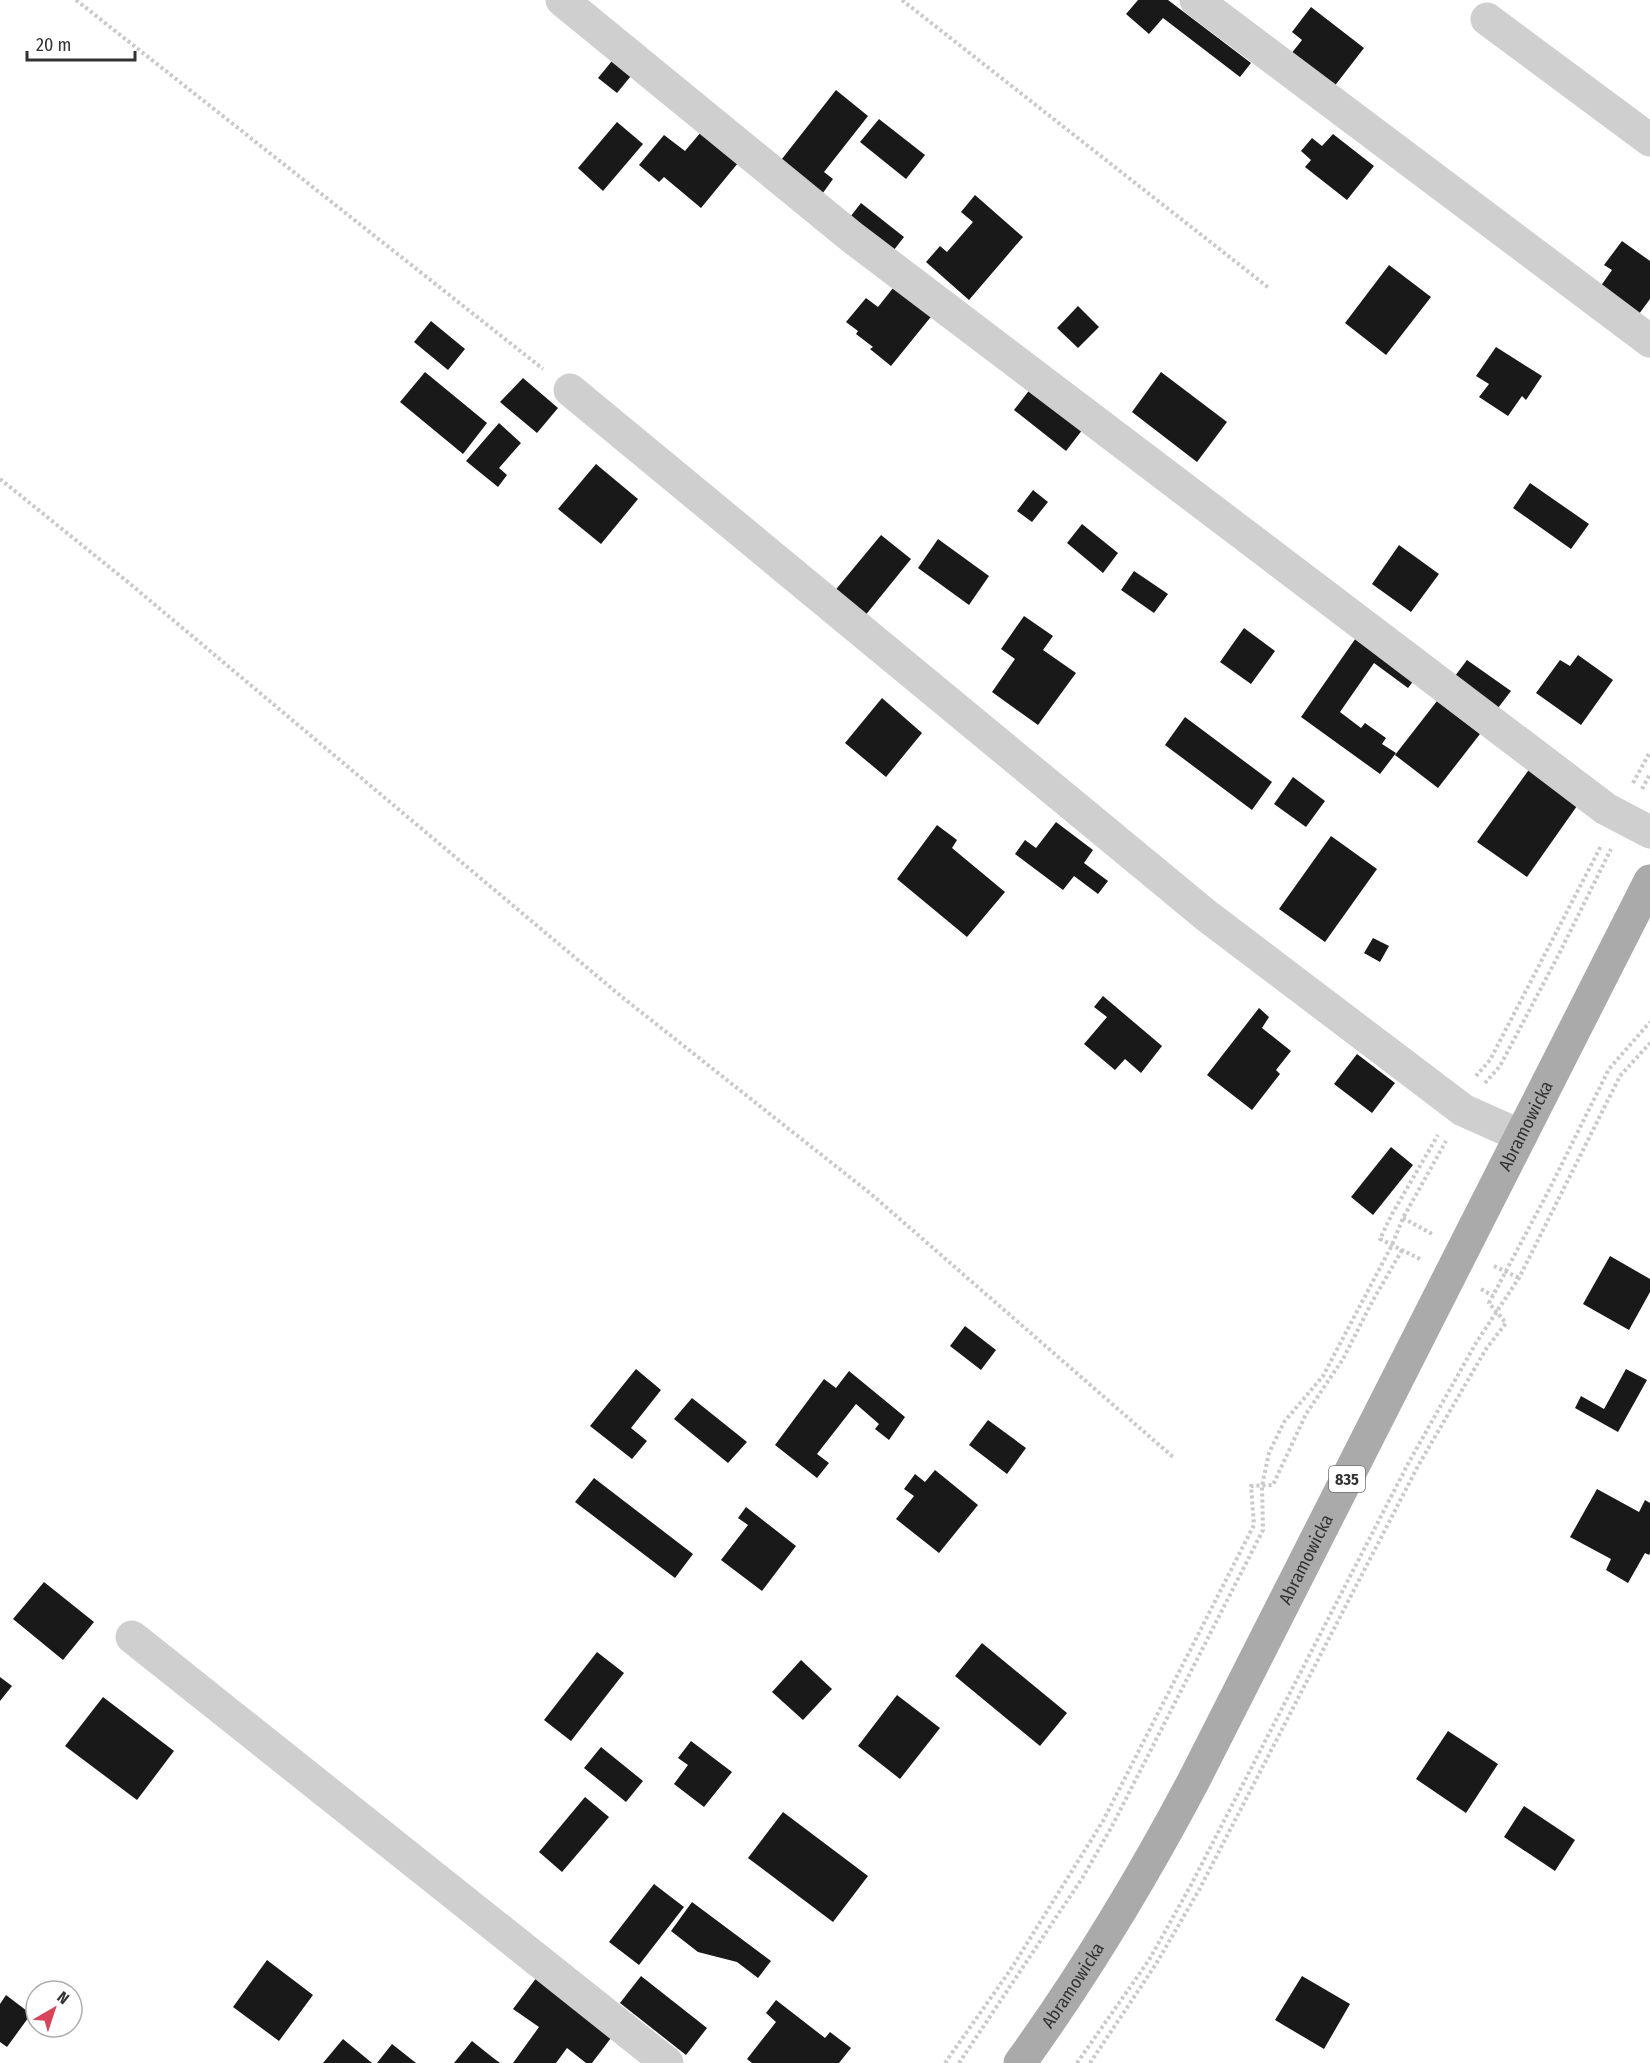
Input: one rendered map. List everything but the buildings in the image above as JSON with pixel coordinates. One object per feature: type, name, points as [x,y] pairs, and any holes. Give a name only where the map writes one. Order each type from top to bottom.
[{"type":"main road","name":"Abramowicka","points":[[1020,2063],[1077,1982],[1150,1862],[1289,1595],[1650,881]]},
{"type":"lane","points":[[562,0],[853,238],[1606,809],[1631,822]]},
{"type":"lane","points":[[1196,0],[1650,341]]},
{"type":"lane","points":[[1486,19],[1650,140]]},
{"type":"lane","points":[[570,390],[1207,916],[1459,1106],[1521,1136]]},
{"type":"lane","points":[[132,1637],[667,2063]]},
{"type":"path","points":[[76,0],[570,390]]},
{"type":"path","points":[[902,0],[1269,288]]},
{"type":"path","points":[[0,479],[129,583],[622,997],[871,1194],[1173,1456]]},
{"type":"path","points":[[1493,1296],[1380,1239],[1392,1214],[1427,1156],[1490,1060],[1549,948],[1631,822],[1650,752]]},
{"type":"path","points":[[959,2063],[1077,1887],[1111,1828],[1263,1530],[1262,1486],[1269,1453],[1284,1422],[1323,1376],[1392,1245],[1402,1218],[1459,1106],[1500,1066],[1631,822],[1650,774]]},
{"type":"path","points":[[1090,2063],[1156,1964],[1199,1890],[1418,1466],[1486,1348],[1506,1323],[1489,1304],[1609,1069],[1650,1022]]},
{"type":"path","points":[[1077,2063],[1149,1960],[1191,1885],[1409,1462],[1476,1343],[1519,1278],[1620,1076],[1650,1043]]},
{"type":"path","points":[[945,2063],[1011,1969],[1103,1821],[1254,1525],[1251,1486],[1273,1485],[1306,1414],[1343,1359],[1402,1250]]}]
